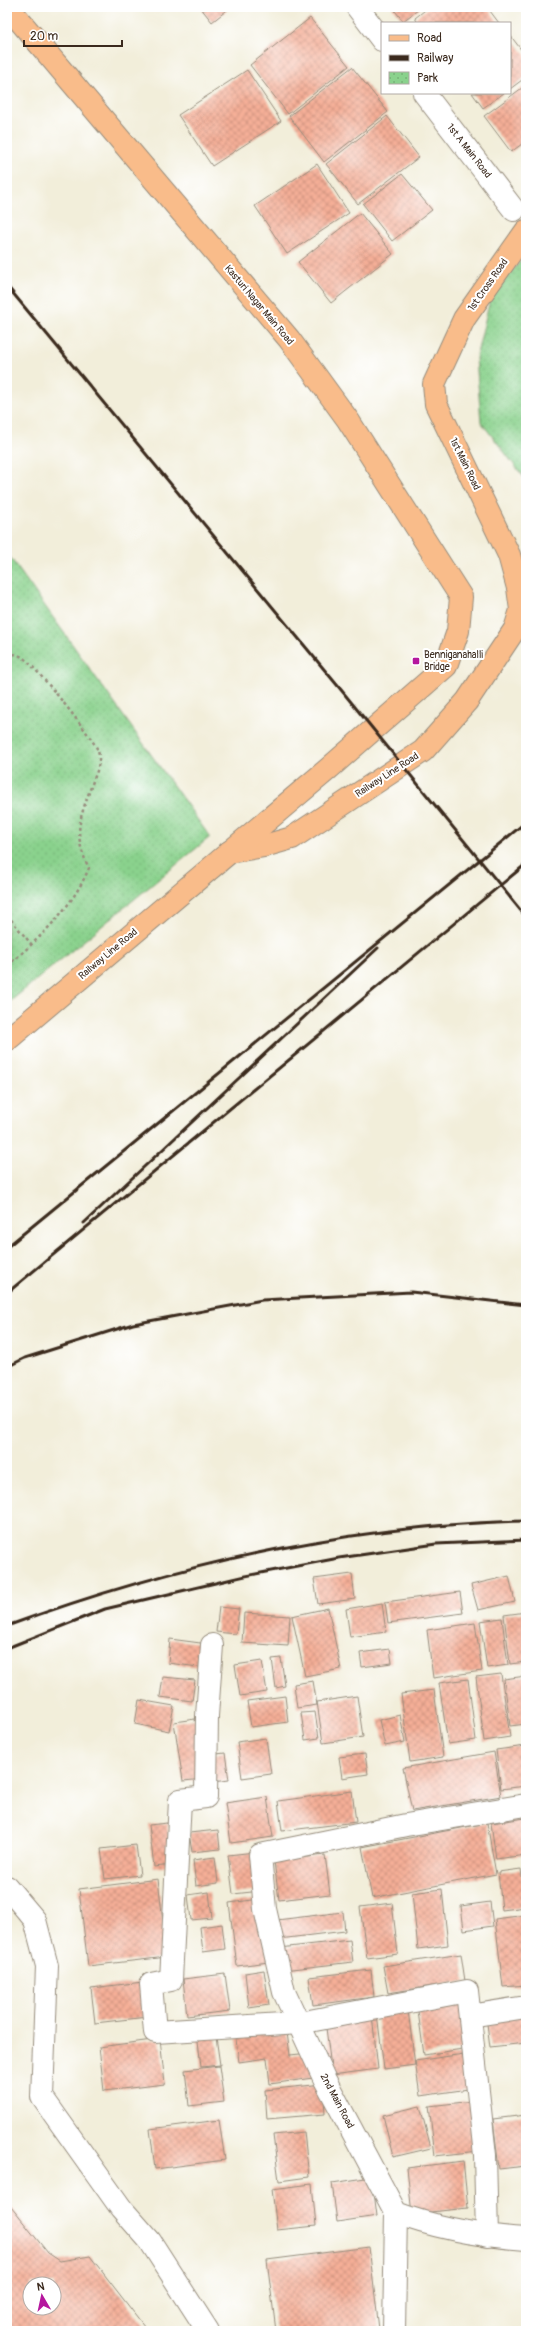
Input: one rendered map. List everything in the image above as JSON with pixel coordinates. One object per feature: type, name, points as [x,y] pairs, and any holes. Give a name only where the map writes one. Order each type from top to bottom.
[{"type":"main road","name":"Kasturi Nagar Main Road","points":[[8,7],[289,339],[348,420],[460,597],[458,631]]},
{"type":"main road","name":"1st Cross Road","points":[[464,319],[526,231]]},
{"type":"main road","name":"1st Main Road","points":[[464,319],[434,384],[436,404],[509,556],[523,605]]},
{"type":"main road","name":"Railway Line Road","points":[[228,852],[264,846],[292,838],[423,751],[467,701],[515,629],[523,605]]},
{"type":"main road","name":"Railway Line Road","points":[[7,1040],[327,770],[446,666],[458,631]]},
{"type":"street","points":[[357,7],[381,39]]},
{"type":"street","name":"1st A Main Road","points":[[425,94],[514,210]]},
{"type":"street","points":[[212,1645],[207,1716],[206,1798],[180,1800],[171,1980],[151,1984],[155,2032],[299,2023],[467,1991],[485,2154],[488,2236]]},
{"type":"street","name":"2nd Main Road","points":[[396,2214],[324,2078],[284,1992],[265,1909],[260,1855],[406,1825],[526,1805]]},
{"type":"street","points":[[7,1887],[35,1920],[47,1966],[42,2097],[121,2208],[150,2242],[208,2331]]},
{"type":"street","points":[[470,2016],[526,2007]]},
{"type":"street","points":[[394,2331],[396,2214],[428,2225],[488,2236],[526,2239]]},
{"type":"path","points":[[7,653],[22,657],[56,694],[98,750],[98,768],[84,809],[78,836],[81,853],[89,868],[80,890],[32,945],[7,966]]},
{"type":"path","points":[[7,915],[32,945]]},
{"type":"green space","points":[[526,255],[526,480],[481,422],[476,358],[491,295]]},
{"type":"green space","points":[[7,553],[210,837],[7,1004]]},
{"type":"building","points":[[200,7],[231,7],[212,22]]},
{"type":"building","points":[[392,7],[422,7],[403,21]]},
{"type":"building","points":[[429,7],[487,7],[498,22],[417,22],[415,18]]},
{"type":"building","points":[[310,18],[349,66],[288,114],[250,65]]},
{"type":"building","points":[[511,36],[526,56],[526,77],[511,88]]},
{"type":"building","points":[[352,67],[388,112],[324,162],[289,116]]},
{"type":"building","points":[[247,70],[281,121],[212,166],[178,115]]},
{"type":"building","points":[[526,85],[526,141],[511,152],[484,116]]},
{"type":"building","points":[[473,94],[503,94],[483,108]]},
{"type":"building","points":[[387,116],[419,157],[358,204],[326,164]]},
{"type":"building","points":[[317,164],[349,213],[287,254],[255,206]]},
{"type":"building","points":[[402,174],[432,210],[392,241],[363,204]]},
{"type":"building","points":[[360,213],[393,254],[331,303],[298,262]]},
{"type":"building","points":[[352,1574],[355,1599],[318,1604],[314,1579]]},
{"type":"building","points":[[509,1576],[515,1602],[478,1610],[471,1585]]},
{"type":"building","points":[[460,1592],[463,1613],[388,1623],[385,1602]]},
{"type":"building","points":[[382,1603],[386,1632],[350,1637],[346,1609]]},
{"type":"building","points":[[219,1607],[239,1609],[236,1634],[216,1632]]},
{"type":"building","points":[[328,1608],[341,1669],[305,1676],[292,1616]]},
{"type":"building","points":[[526,1612],[526,1662],[510,1664],[504,1615]]},
{"type":"building","points":[[244,1613],[290,1616],[288,1646],[242,1643]]},
{"type":"building","points":[[502,1618],[508,1665],[487,1668],[480,1621]]},
{"type":"building","points":[[475,1623],[482,1671],[433,1678],[427,1630]]},
{"type":"building","points":[[170,1639],[208,1644],[206,1668],[168,1663]]},
{"type":"building","points":[[390,1649],[392,1663],[362,1667],[360,1653]]},
{"type":"building","points":[[281,1658],[285,1686],[276,1688],[272,1659]]},
{"type":"building","points":[[262,1661],[267,1692],[240,1696],[235,1665]]},
{"type":"building","points":[[501,1674],[510,1737],[484,1741],[476,1677]]},
{"type":"building","points":[[526,1676],[526,1724],[510,1726],[504,1679]]},
{"type":"building","points":[[163,1677],[195,1680],[192,1701],[160,1697]]},
{"type":"building","points":[[468,1679],[476,1740],[448,1744],[439,1683]]},
{"type":"building","points":[[313,1681],[317,1705],[297,1708],[294,1684]]},
{"type":"building","points":[[434,1690],[443,1757],[410,1762],[401,1694]]},
{"type":"building","points":[[285,1696],[288,1722],[251,1727],[247,1701]]},
{"type":"building","points":[[357,1696],[363,1737],[323,1743],[317,1702]]},
{"type":"building","points":[[139,1700],[174,1706],[169,1731],[135,1724]]},
{"type":"building","points":[[315,1712],[319,1738],[305,1740],[301,1713]]},
{"type":"building","points":[[400,1715],[405,1742],[385,1746],[379,1720]]},
{"type":"building","points":[[195,1719],[204,1779],[183,1781],[174,1722]]},
{"type":"building","points":[[266,1738],[271,1774],[242,1778],[237,1742]]},
{"type":"building","points":[[526,1746],[526,1786],[501,1789],[496,1750]]},
{"type":"building","points":[[494,1752],[501,1796],[412,1811],[403,1768]]},
{"type":"building","points":[[225,1753],[229,1780],[212,1782],[208,1755]]},
{"type":"building","points":[[365,1754],[368,1774],[342,1778],[339,1757]]},
{"type":"building","points":[[352,1791],[356,1822],[282,1831],[278,1801]]},
{"type":"building","points":[[267,1797],[273,1837],[231,1843],[225,1803]]},
{"type":"building","points":[[526,1818],[526,1855],[496,1859],[491,1823]]},
{"type":"building","points":[[167,1823],[172,1865],[154,1867],[149,1825]]},
{"type":"building","points":[[487,1823],[496,1874],[372,1898],[362,1847]]},
{"type":"building","points":[[218,1830],[220,1849],[192,1852],[189,1833]]},
{"type":"building","points":[[136,1845],[140,1875],[105,1879],[101,1849]]},
{"type":"building","points":[[255,1852],[261,1891],[233,1894],[228,1855]]},
{"type":"building","points":[[325,1855],[330,1894],[279,1900],[274,1861]]},
{"type":"building","points":[[215,1857],[218,1883],[196,1886],[193,1860]]},
{"type":"building","points":[[521,1869],[526,1907],[502,1910],[498,1872]]},
{"type":"building","points":[[158,1879],[167,1957],[88,1966],[79,1889]]},
{"type":"building","points":[[442,1889],[448,1945],[418,1949],[412,1893]]},
{"type":"building","points":[[209,1892],[212,1918],[191,1920],[188,1895]]},
{"type":"building","points":[[260,1899],[269,1962],[237,1966],[229,1903]]},
{"type":"building","points":[[490,1902],[493,1926],[464,1930],[461,1906]]},
{"type":"building","points":[[392,1903],[398,1954],[367,1958],[360,1907]]},
{"type":"building","points":[[343,1912],[345,1931],[279,1939],[277,1920]]},
{"type":"building","points":[[526,1915],[526,1985],[503,1987],[495,1919]]},
{"type":"building","points":[[222,1924],[225,1949],[203,1952],[200,1927]]},
{"type":"building","points":[[350,1940],[353,1962],[283,1970],[280,1948]]},
{"type":"building","points":[[461,1954],[465,1981],[388,1993],[383,1966]]},
{"type":"building","points":[[264,1970],[269,2005],[249,2008],[245,1973]]},
{"type":"building","points":[[371,1970],[374,1997],[313,2005],[309,1977]]},
{"type":"building","points":[[225,1974],[230,2011],[187,2016],[183,1979]]},
{"type":"building","points":[[143,1982],[147,2017],[95,2023],[91,1988]]},
{"type":"building","points":[[462,1998],[469,2048],[424,2055],[417,2004]]},
{"type":"building","points":[[408,2010],[415,2065],[384,2069],[377,2014]]},
{"type":"building","points":[[526,2011],[526,2043],[490,2047],[486,2016]]},
{"type":"building","points":[[372,2015],[378,2069],[332,2075],[325,2020]]},
{"type":"building","points":[[286,2025],[290,2055],[310,2053],[313,2078],[270,2084],[267,2058],[239,2062],[235,2032]]},
{"type":"building","points":[[215,2030],[220,2065],[201,2067],[197,2032]]},
{"type":"building","points":[[160,2039],[165,2084],[104,2091],[99,2047]]},
{"type":"building","points":[[471,2053],[475,2088],[420,2096],[415,2061]]},
{"type":"building","points":[[219,2066],[224,2102],[189,2106],[185,2070]]},
{"type":"building","points":[[323,2084],[325,2114],[267,2119],[265,2090]]},
{"type":"building","points":[[473,2101],[479,2151],[435,2156],[429,2106]]},
{"type":"building","points":[[420,2106],[431,2148],[393,2157],[383,2115]]},
{"type":"building","points":[[526,2115],[526,2166],[499,2169],[493,2119]]},
{"type":"building","points":[[219,2120],[225,2160],[155,2169],[150,2129]]},
{"type":"building","points":[[304,2132],[309,2177],[279,2181],[273,2135]]},
{"type":"building","points":[[463,2161],[468,2208],[412,2214],[407,2168]]},
{"type":"building","points":[[372,2177],[377,2216],[337,2222],[332,2183]]},
{"type":"building","points":[[312,2184],[316,2226],[277,2230],[272,2189]]},
{"type":"building","points":[[7,2202],[48,2253],[60,2261],[90,2256],[148,2331],[7,2331]]},
{"type":"building","points":[[369,2247],[379,2329],[276,2331],[267,2260]]},
{"type":"railway","points":[[7,286],[342,691],[526,917]]},
{"type":"railway","points":[[7,1247],[526,822]]},
{"type":"railway","points":[[7,1293],[526,864]]},
{"type":"railway","points":[[84,1223],[378,948]]},
{"type":"railway","points":[[7,1367],[25,1358],[133,1324],[262,1300],[411,1292],[526,1305]]},
{"type":"railway","points":[[7,1626],[133,1584],[262,1552],[328,1540],[394,1531],[460,1524],[526,1521]]},
{"type":"railway","points":[[7,1648],[105,1609],[245,1576],[339,1558],[436,1544],[526,1540]]},
{"type":"place","name":"Benniganahalli Bridge","points":[[416,661]]}]
